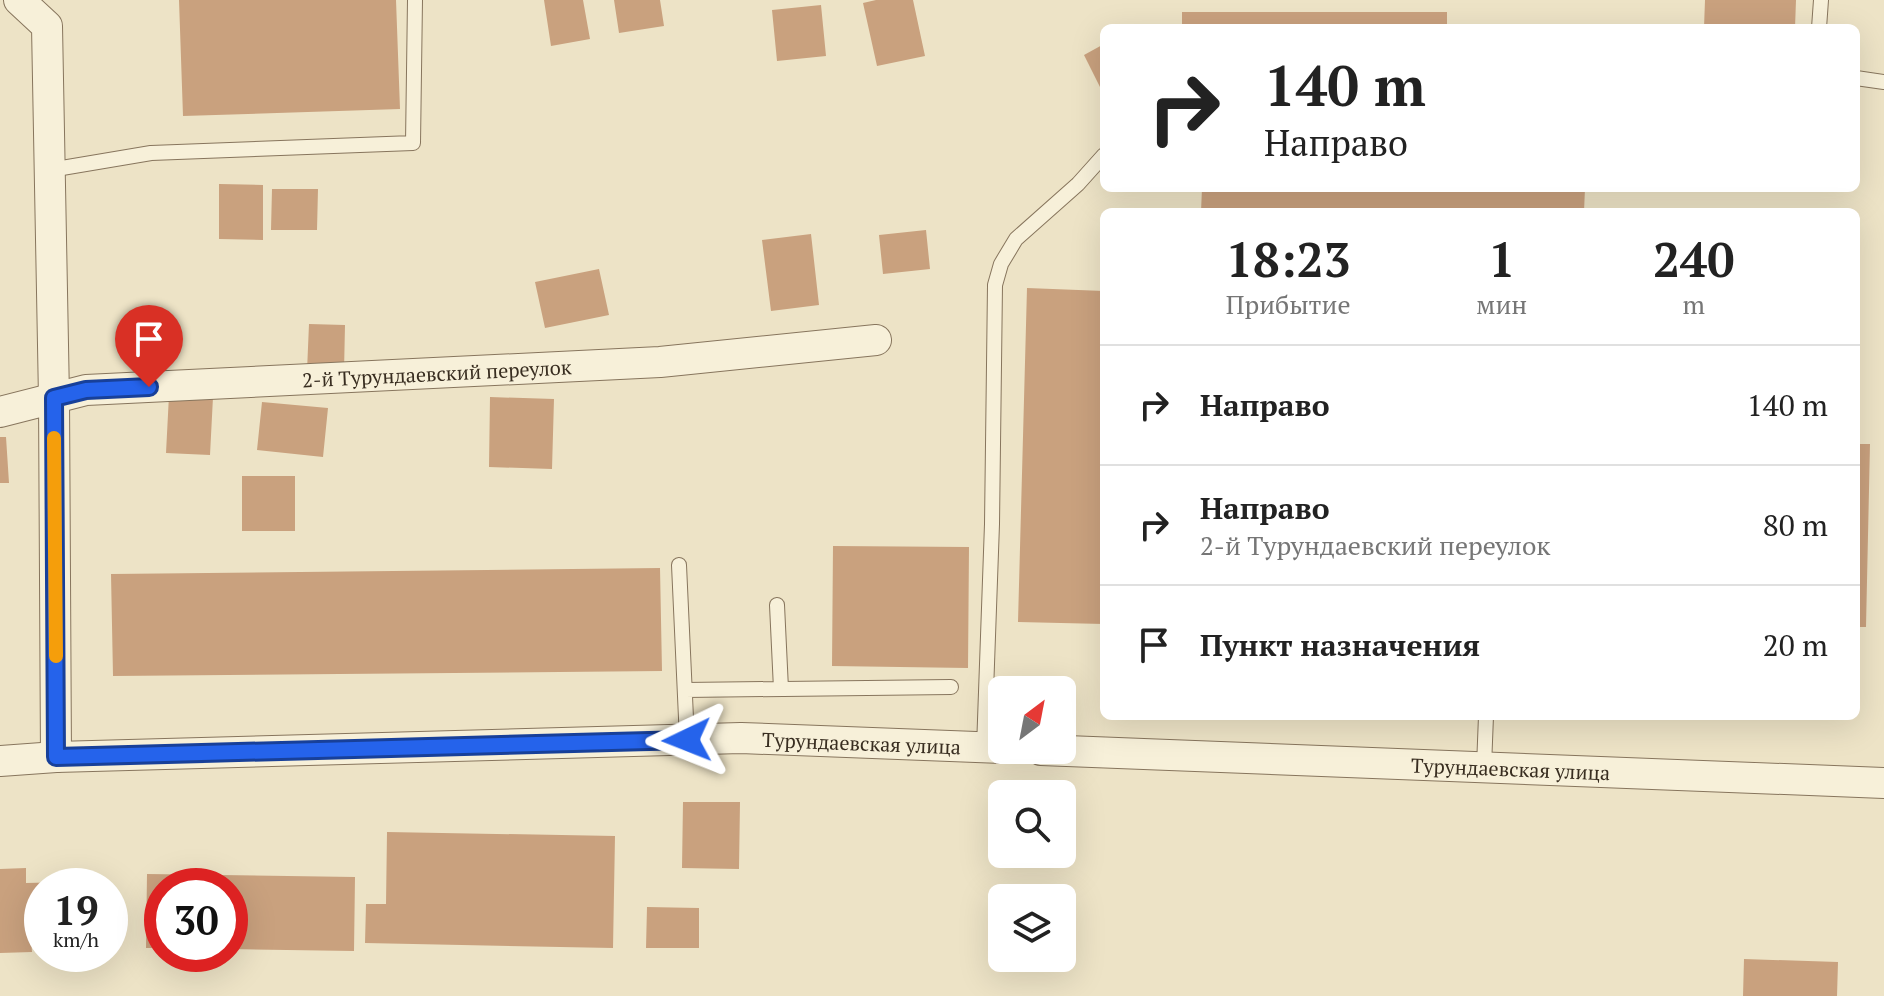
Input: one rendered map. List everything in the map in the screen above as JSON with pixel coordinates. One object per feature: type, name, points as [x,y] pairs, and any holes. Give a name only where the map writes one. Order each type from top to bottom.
[{"type":"street","points":[[23,2],[47,26],[54,398],[56,757]]},
{"type":"street","name":"2-й Турундаевский переулок","points":[[0,412],[86,390],[660,362],[876,340]]},
{"type":"street","name":"Турундаевская улица","points":[[0,761],[741,738],[988,748]]},
{"type":"street","name":"Турундаевская улица","points":[[1076,751],[1884,783]]},
{"type":"lane","points":[[50,170],[151,153],[413,143],[415,0]]},
{"type":"lane","points":[[1819,24],[1821,0]]},
{"type":"lane","points":[[1860,79],[1884,82]]},
{"type":"lane","points":[[993,676],[995,285],[1001,264],[1016,239],[1078,184],[1100,159]]},
{"type":"lane","points":[[679,565],[687,740]]},
{"type":"lane","points":[[777,605],[781,689]]},
{"type":"lane","points":[[685,690],[951,687]]},
{"type":"lane","points":[[1484,767],[1486,720]]},
{"type":"building","points":[[179,0],[396,0],[400,109],[183,116]]},
{"type":"building","points":[[544,0],[583,0],[590,39],[551,46]]},
{"type":"building","points":[[614,0],[660,0],[664,26],[619,33]]},
{"type":"building","points":[[913,0],[925,56],[877,66],[863,3]]},
{"type":"building","points":[[1705,0],[1796,0],[1795,24],[1704,24]]},
{"type":"building","points":[[821,5],[826,56],[777,61],[772,10]]},
{"type":"building","points":[[1182,12],[1447,12],[1447,24],[1182,24]]},
{"type":"building","points":[[1100,46],[1100,87],[1084,55]]},
{"type":"building","points":[[219,184],[263,185],[263,240],[219,239]]},
{"type":"building","points":[[272,189],[318,189],[317,230],[271,230]]},
{"type":"building","points":[[1202,192],[1585,192],[1584,208],[1201,208]]},
{"type":"building","points":[[926,230],[930,269],[883,274],[879,235]]},
{"type":"building","points":[[811,234],[819,305],[771,311],[762,240]]},
{"type":"building","points":[[599,269],[609,315],[545,328],[535,282]]},
{"type":"building","points":[[1027,288],[1100,291],[1100,624],[1018,622]]},
{"type":"building","points":[[309,324],[345,325],[344,372],[307,371]]},
{"type":"building","points":[[169,395],[213,397],[210,455],[166,453]]},
{"type":"building","points":[[490,397],[554,399],[552,469],[489,467]]},
{"type":"building","points":[[262,402],[328,408],[323,457],[257,450]]},
{"type":"building","points":[[0,437],[6,437],[9,483],[0,483]]},
{"type":"building","points":[[1860,444],[1870,444],[1866,627],[1860,627]]},
{"type":"building","points":[[242,476],[295,476],[295,531],[242,531]]},
{"type":"building","points":[[833,546],[969,547],[968,668],[832,666]]},
{"type":"building","points":[[660,568],[662,671],[113,676],[111,574]]},
{"type":"building","points":[[683,802],[740,802],[739,869],[682,868]]},
{"type":"building","points":[[387,832],[615,836],[613,948],[365,943],[366,904],[386,904]]},
{"type":"building","points":[[24,868],[24,952],[0,953],[0,869]]},
{"type":"building","points":[[248,875],[355,877],[354,951],[248,949]]},
{"type":"building","points":[[647,907],[699,908],[699,948],[646,948]]},
{"type":"building","points":[[1744,959],[1838,962],[1837,996],[1743,996]]},
{"type":"slow traffic","points":[[54,438],[56,656]]},
{"type":"route","points":[[149,387],[86,390],[54,398],[56,757],[687,740]]}]
